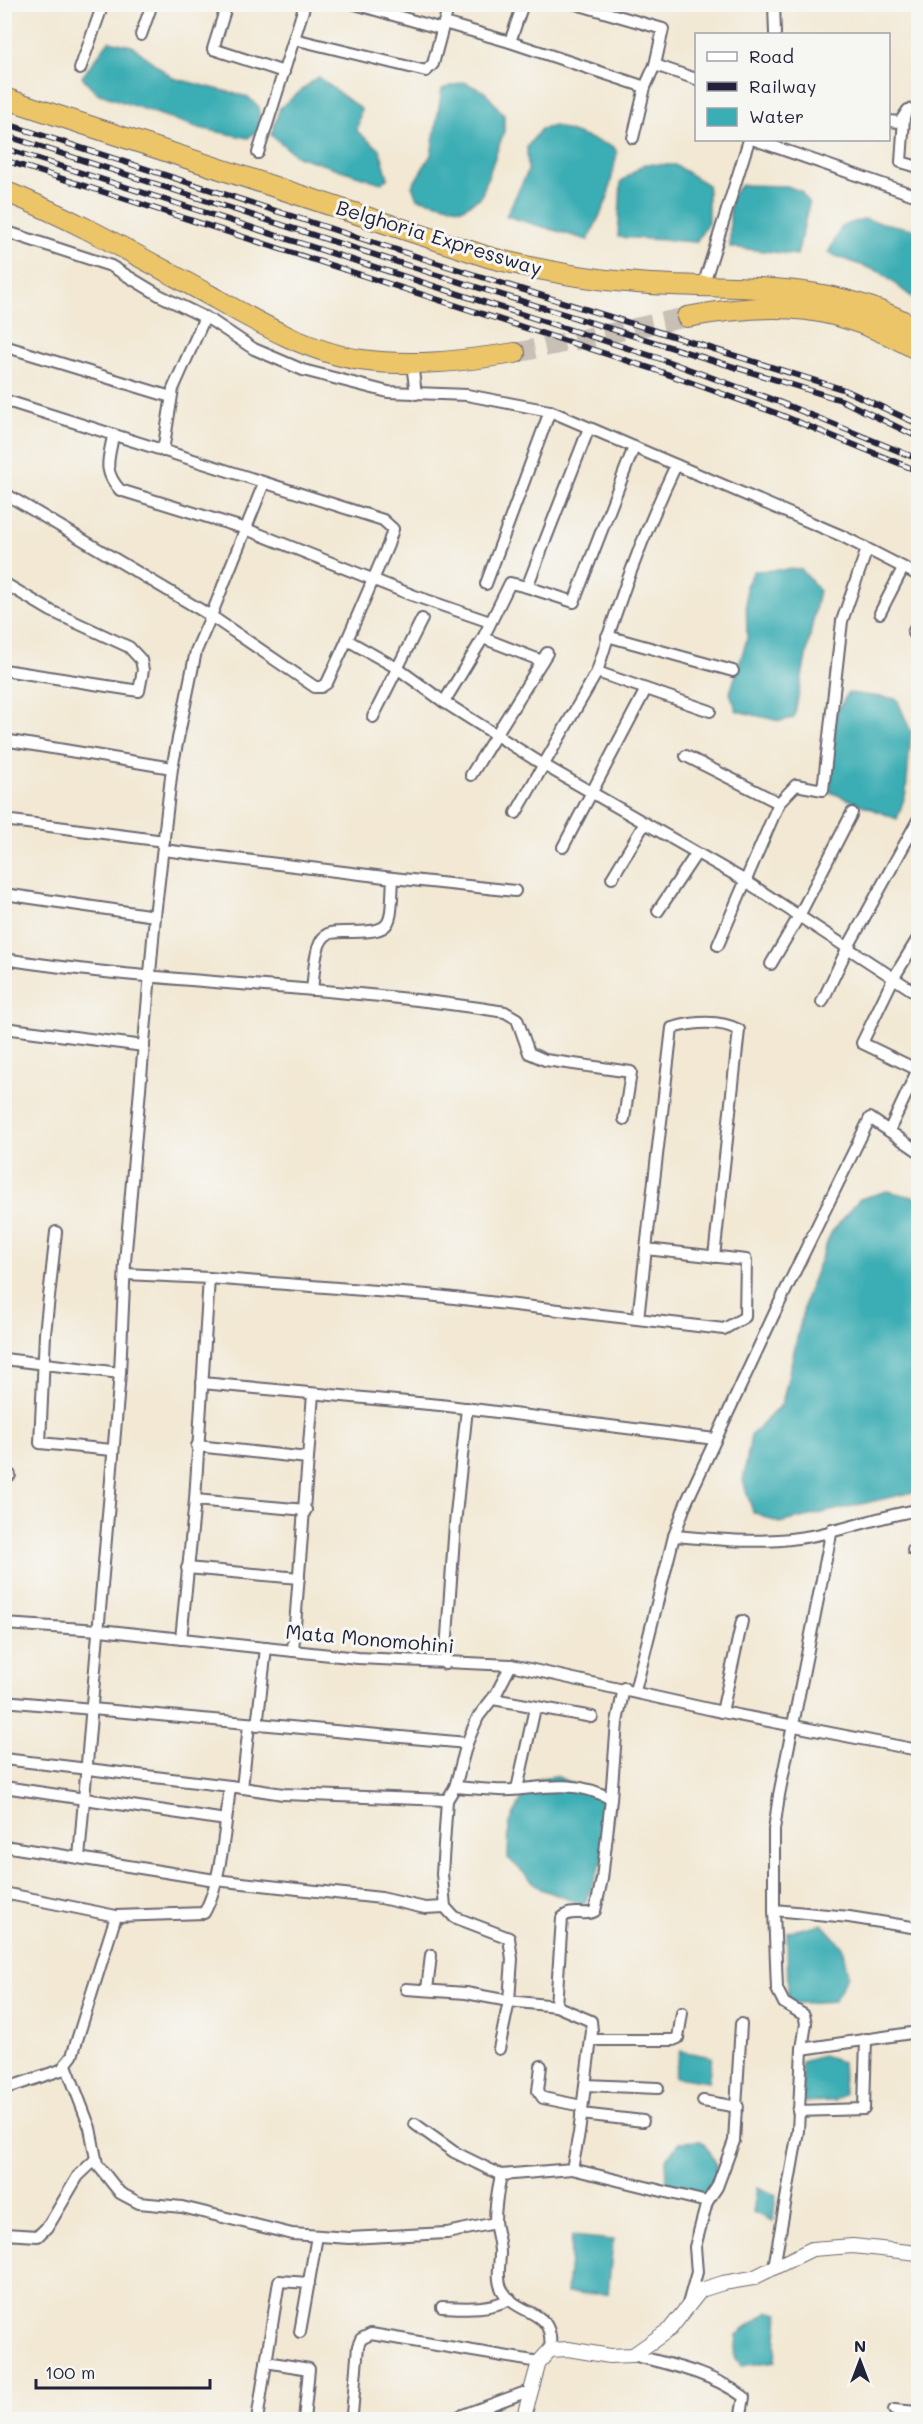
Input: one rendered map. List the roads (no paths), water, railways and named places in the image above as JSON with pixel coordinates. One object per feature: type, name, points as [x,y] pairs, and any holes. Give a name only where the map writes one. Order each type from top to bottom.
[{"type":"highway","name":"Belghoria Expressway","points":[[4,98],[488,257],[534,269],[637,283],[784,288],[841,298],[918,350]]},
{"type":"highway","points":[[4,191],[60,214],[264,325],[310,345],[359,359],[412,364],[453,362],[515,353]]},
{"type":"highway","name":"Belghoria Expressway","points":[[687,317],[724,310],[788,306],[841,315],[868,315],[918,329]]},
{"type":"street","points":[[80,69],[103,4]]},
{"type":"street","points":[[141,35],[152,4]]},
{"type":"street","points":[[227,4],[213,49],[284,72]]},
{"type":"street","points":[[258,153],[305,4]]},
{"type":"street","points":[[355,4],[510,42],[645,87]]},
{"type":"street","points":[[294,39],[426,71],[433,64],[449,4]]},
{"type":"street","points":[[510,42],[523,4]]},
{"type":"street","points":[[576,4],[663,28],[655,65],[645,87],[633,138]]},
{"type":"street","points":[[774,4],[775,33]]},
{"type":"street","points":[[655,65],[695,79]]},
{"type":"street","points":[[918,109],[908,110],[904,118],[901,162],[918,167]]},
{"type":"street","points":[[890,122],[896,123],[904,118]]},
{"type":"street","points":[[703,286],[748,141]]},
{"type":"street","points":[[758,141],[914,195]]},
{"type":"street","points":[[4,231],[111,266],[159,295],[205,317],[254,349],[303,370],[388,392],[467,395],[550,411],[867,549],[918,575]]},
{"type":"street","points":[[163,451],[171,397],[205,317]]},
{"type":"street","points":[[4,346],[171,397]]},
{"type":"street","points":[[412,364],[416,394]]},
{"type":"street","points":[[4,400],[383,520],[393,529],[375,578],[327,683],[321,687],[315,687],[211,616],[4,493]]},
{"type":"street","points":[[486,584],[550,411]]},
{"type":"street","points":[[527,587],[589,428]]},
{"type":"street","points":[[113,436],[107,469],[111,480],[120,490],[246,529],[375,578],[412,595],[490,622]]},
{"type":"street","points":[[444,702],[483,638],[510,583],[574,602],[634,447]]},
{"type":"street","points":[[516,813],[542,764],[597,672],[607,636],[652,515],[676,465]]},
{"type":"street","points":[[79,1858],[120,1373],[124,1274],[155,916],[172,768],[196,651],[264,483]]},
{"type":"street","points":[[718,945],[779,803],[796,785],[823,790],[842,621],[867,549]]},
{"type":"street","points":[[880,613],[903,568]]},
{"type":"street","points":[[4,583],[51,611],[129,647],[141,660],[143,670],[139,691],[4,670]]},
{"type":"street","points":[[373,717],[423,619]]},
{"type":"street","points":[[607,636],[733,671]]},
{"type":"street","points":[[471,775],[494,734],[544,657],[483,638]]},
{"type":"street","points":[[347,640],[397,668],[444,702],[542,764],[594,791],[696,854],[744,880],[918,994]]},
{"type":"street","points":[[597,672],[645,691],[710,711]]},
{"type":"street","points":[[563,847],[645,691]]},
{"type":"street","points":[[4,740],[172,768]]},
{"type":"street","points":[[686,756],[779,803]]},
{"type":"street","points":[[771,964],[799,916],[852,813]]},
{"type":"street","points":[[4,820],[164,846],[393,878],[515,891]]},
{"type":"street","points":[[822,1002],[848,947],[918,820]]},
{"type":"street","points":[[612,878],[645,823]]},
{"type":"street","points":[[658,911],[696,854]]},
{"type":"street","points":[[312,990],[320,942],[326,934],[378,932],[385,927],[390,918],[393,878]]},
{"type":"street","points":[[4,894],[155,916]]},
{"type":"street","points":[[892,1127],[918,1070],[862,1043],[893,979],[918,938]]},
{"type":"street","points":[[4,959],[78,971],[151,975],[312,990],[504,1012],[517,1020],[529,1053],[545,1060],[632,1072],[624,1119]]},
{"type":"street","points":[[638,1319],[672,1028],[694,1022],[730,1025],[739,1030],[714,1257]]},
{"type":"street","points":[[4,1028],[144,1046]]},
{"type":"street","points":[[556,2006],[562,1918],[568,1913],[596,1911],[611,1799],[617,1722],[629,1690],[674,1536],[686,1503],[870,1118],[892,1127],[918,1151]]},
{"type":"street","points":[[56,1232],[43,1364],[40,1443],[112,1450]]},
{"type":"street","points":[[124,1274],[209,1278],[428,1295],[724,1329],[745,1317],[746,1260],[646,1250]]},
{"type":"street","points":[[181,1639],[195,1500],[209,1278]]},
{"type":"street","points":[[4,1359],[120,1373]]},
{"type":"street","points":[[202,1383],[467,1408],[716,1440]]},
{"type":"street","points":[[293,1651],[306,1510],[313,1394]]},
{"type":"street","points":[[445,1664],[455,1524],[467,1408]]},
{"type":"street","points":[[197,1446],[308,1458]]},
{"type":"street","points":[[195,1500],[306,1510]]},
{"type":"street","points":[[674,1536],[732,1540],[798,1538],[892,1514],[918,1510]]},
{"type":"street","points":[[774,2267],[798,2131],[802,2049],[806,2023],[804,2015],[784,2003],[777,1989],[774,1830],[792,1724],[832,1529]]},
{"type":"street","points":[[187,1568],[299,1578]]},
{"type":"street","points":[[722,1712],[741,1621]]},
{"type":"street","name":"Mata Monomohini","points":[[4,1624],[100,1630],[293,1651],[445,1664],[511,1665],[722,1712],[918,1750]]},
{"type":"street","points":[[242,1788],[266,1648]]},
{"type":"street","points":[[499,2049],[509,2001],[512,1959],[509,1938],[453,1917],[445,1907],[442,1874],[447,1800],[455,1787],[467,1743],[478,1717],[493,1699],[511,1665]]},
{"type":"street","points":[[493,1699],[592,1717]]},
{"type":"street","points":[[4,1701],[467,1743]]},
{"type":"street","points":[[517,1789],[535,1708]]},
{"type":"street","points":[[4,1759],[86,1767],[283,1794],[447,1800]]},
{"type":"street","points":[[455,1787],[517,1789],[575,1785],[597,1791],[611,1799]]},
{"type":"street","points":[[4,1893],[117,1916],[204,1913],[209,1904],[215,1880],[230,1786]]},
{"type":"street","points":[[4,1787],[84,1797],[226,1820]]},
{"type":"street","points":[[4,1846],[215,1880],[381,1898],[417,1907],[445,1907]]},
{"type":"street","points":[[774,1910],[849,1917],[918,1929]]},
{"type":"street","points":[[4,2089],[61,2070],[72,2056],[117,1916]]},
{"type":"street","points":[[427,1990],[431,1955]]},
{"type":"street","points":[[406,1989],[556,2006],[591,2021],[591,2040],[572,2169]]},
{"type":"street","points":[[591,2040],[672,2040],[678,2038],[682,2013]]},
{"type":"street","points":[[687,2307],[697,2272],[695,2247],[707,2202],[717,2187],[734,2141],[738,2107],[741,2024]]},
{"type":"street","points":[[802,2049],[918,2032]]},
{"type":"street","points":[[798,2110],[864,2109],[866,2039]]},
{"type":"street","points":[[66,2065],[90,2128],[96,2159],[120,2193],[139,2203],[182,2207],[292,2234],[349,2238],[447,2233],[495,2223]]},
{"type":"street","points":[[541,2066],[538,2091],[543,2098],[582,2110],[643,2121]]},
{"type":"street","points":[[585,2085],[658,2088]]},
{"type":"street","points":[[703,2101],[738,2107]]},
{"type":"street","points":[[415,2124],[454,2152],[501,2175],[572,2169],[707,2202]]},
{"type":"street","points":[[4,2234],[30,2238],[38,2236],[49,2225],[78,2176],[96,2159]]},
{"type":"street","points":[[501,2175],[495,2223],[500,2251],[501,2289],[510,2299],[548,2325],[552,2337],[550,2350],[539,2362],[523,2420]]},
{"type":"street","points":[[300,2332],[316,2236]]},
{"type":"street","points":[[633,2355],[670,2329],[692,2298],[709,2286],[753,2278],[804,2251],[825,2247],[853,2246],[918,2253]]},
{"type":"street","points":[[256,2420],[279,2281],[309,2283]]},
{"type":"street","points":[[442,2307],[480,2309],[498,2306],[510,2299]]},
{"type":"street","points":[[352,2414],[358,2346],[361,2339],[371,2334],[539,2362]]},
{"type":"street","points":[[550,2350],[568,2349],[610,2356],[633,2355],[680,2367],[727,2384],[744,2397],[740,2420]]},
{"type":"street","points":[[266,2362],[309,2369],[304,2420]]},
{"type":"street","points":[[449,2420],[523,2393],[530,2394]]},
{"type":"street","points":[[894,2410],[918,2412]]},
{"type":"water","points":[[109,41],[132,46],[173,78],[248,97],[259,107],[259,129],[248,138],[199,128],[97,93],[82,77]]},
{"type":"water","points":[[318,77],[361,109],[357,131],[380,150],[388,178],[381,183],[297,156],[271,135],[280,108]]},
{"type":"water","points":[[464,82],[485,92],[504,115],[504,131],[481,197],[462,209],[417,198],[412,186],[431,155],[442,89]]},
{"type":"water","points":[[555,126],[614,147],[617,153],[607,200],[588,240],[506,216],[528,171],[527,147],[541,129]]},
{"type":"water","points":[[644,164],[675,165],[708,185],[708,223],[696,242],[618,237],[621,182]]},
{"type":"water","points":[[741,185],[787,186],[801,191],[809,204],[797,255],[730,247],[730,197]]},
{"type":"water","points":[[863,219],[918,230],[918,302],[880,272],[828,253],[842,226]]},
{"type":"water","points":[[801,569],[819,590],[794,718],[780,721],[737,711],[730,693],[747,639],[746,586],[754,571]]},
{"type":"water","points":[[848,693],[897,699],[911,732],[906,793],[897,819],[830,792],[836,713]]},
{"type":"water","points":[[887,1191],[918,1198],[918,1491],[779,1523],[753,1512],[743,1481],[751,1435],[782,1404],[807,1294],[831,1233],[860,1199]]},
{"type":"water","points":[[556,1776],[614,1804],[607,1849],[584,1905],[541,1889],[508,1858],[509,1825],[528,1785],[541,1778]]},
{"type":"water","points":[[822,1924],[842,1946],[848,1975],[834,2001],[788,2004],[787,1932]]},
{"type":"water","points":[[680,2051],[712,2057],[708,2082],[674,2077]]},
{"type":"water","points":[[822,2056],[842,2062],[844,2094],[835,2101],[803,2102],[801,2062]]},
{"type":"water","points":[[701,2141],[712,2155],[716,2166],[715,2179],[708,2195],[667,2189],[666,2159],[680,2142]]},
{"type":"water","points":[[757,2187],[776,2195],[773,2221],[753,2212]]},
{"type":"water","points":[[572,2236],[613,2240],[608,2294],[567,2293]]},
{"type":"water","points":[[768,2312],[779,2313],[775,2361],[742,2366],[735,2357],[737,2335]]},
{"type":"tunnel","points":[[515,353],[687,317]]},
{"type":"railway","points":[[4,123],[437,263],[845,390],[918,424]]},
{"type":"railway","points":[[4,135],[434,274],[841,400],[918,437]]},
{"type":"railway","points":[[4,148],[658,358],[779,402],[918,459]]},
{"type":"railway","points":[[4,160],[653,369],[776,413],[918,471]]}]
